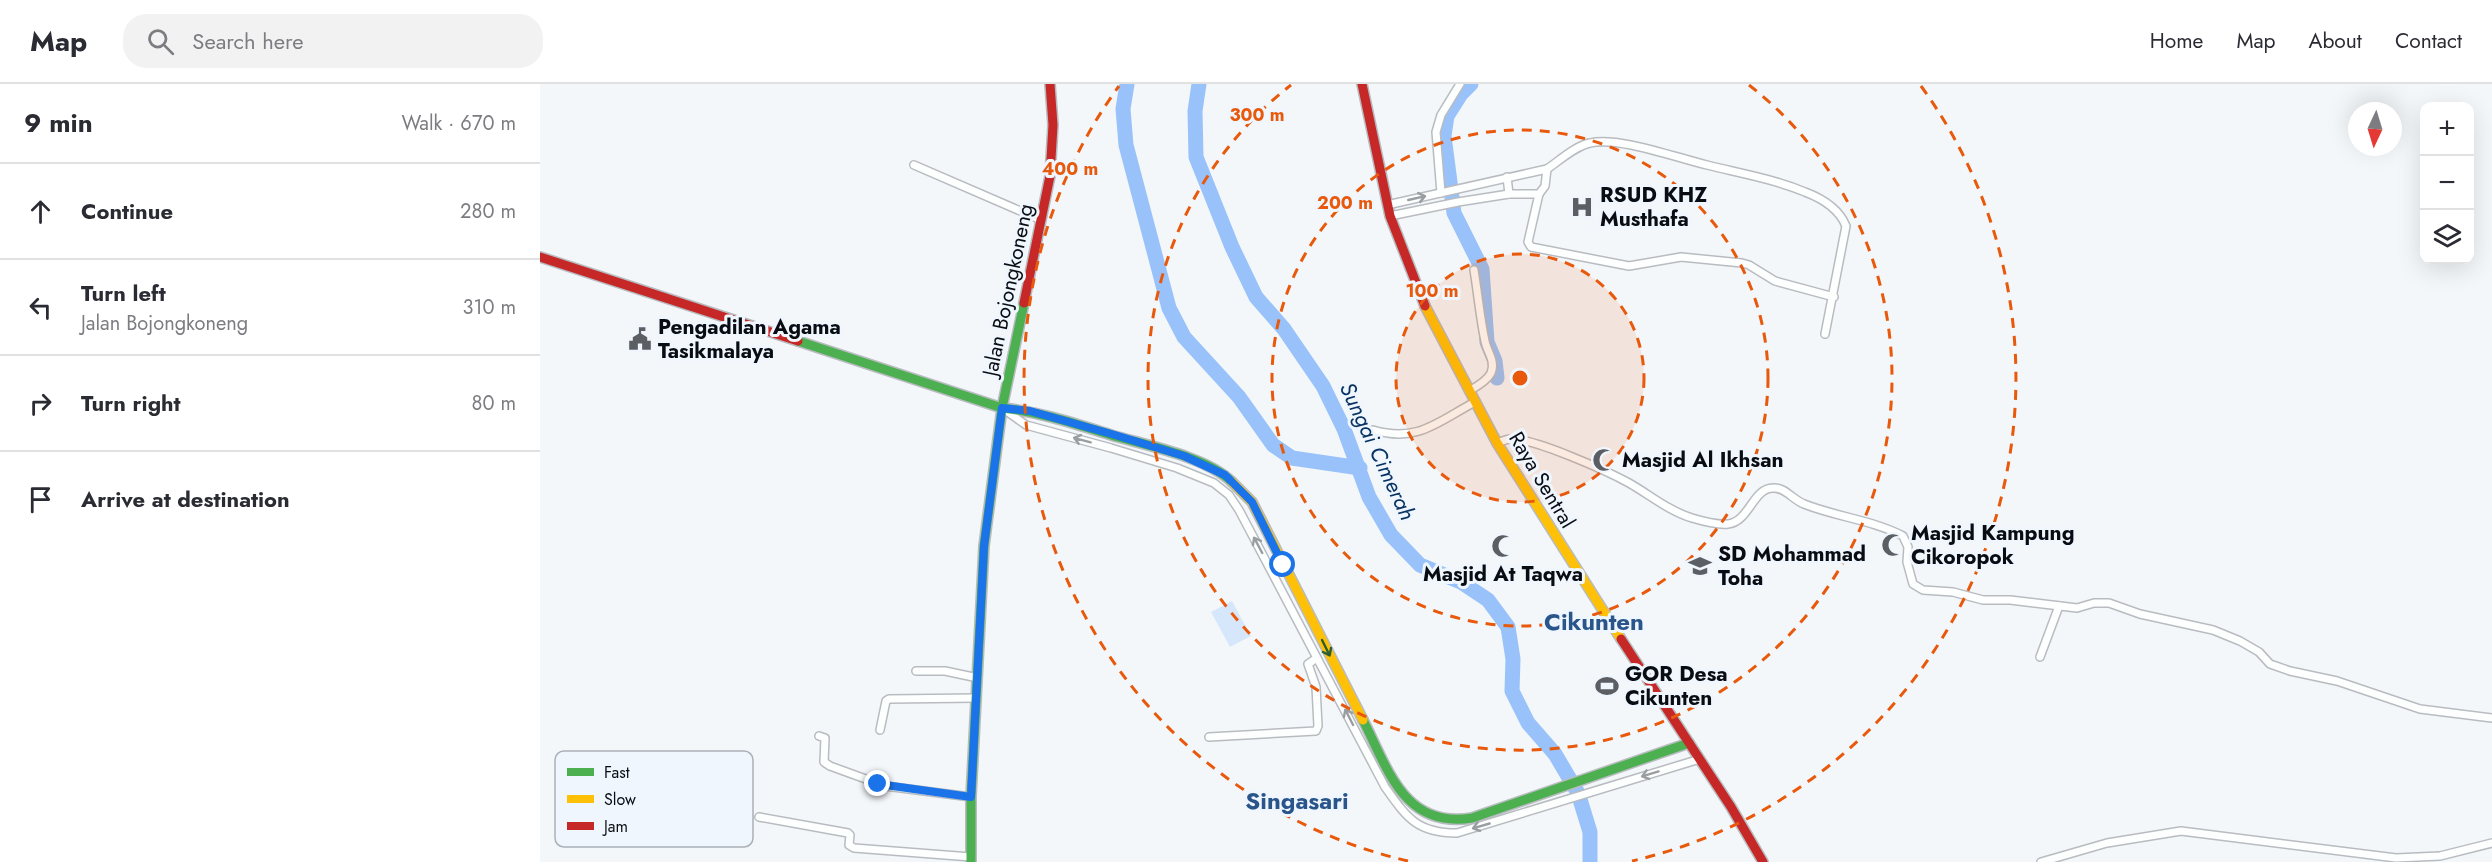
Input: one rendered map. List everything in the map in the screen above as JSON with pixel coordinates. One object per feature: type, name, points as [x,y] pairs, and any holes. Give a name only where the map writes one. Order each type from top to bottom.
[{"type":"main road","name":"Jalan Bojongkoneng","points":[[971,860],[971,797],[984,546],[1002,408],[1050,176],[1052,150],[1050,84]]},
{"type":"main road","name":"Raya Sentral","points":[[1362,84],[1390,216],[1423,302],[1497,443],[1564,552],[1731,807],[1763,862]]},
{"type":"main road","points":[[540,257],[1002,408],[1030,411],[1115,435],[1208,465],[1225,475],[1252,502],[1397,787],[1412,805],[1427,816],[1457,822],[1689,743]]},
{"type":"street","points":[[1444,192],[1436,132],[1441,115],[1460,84]]},
{"type":"street","points":[[1387,205],[1546,169],[1588,143],[1601,142],[1627,145],[1805,192],[1842,215],[1846,226],[1825,334]]},
{"type":"street","points":[[914,165],[1041,220]]},
{"type":"street","points":[[1546,169],[1545,186],[1539,194],[1528,242],[1532,247],[1629,266],[1681,257],[1742,263],[1775,281],[1834,297]]},
{"type":"street","points":[[1507,177],[1509,194]]},
{"type":"street","points":[[1390,216],[1509,194],[1539,194]]},
{"type":"street","points":[[1469,391],[1485,380],[1492,371],[1491,356],[1484,339],[1474,270]]},
{"type":"street","points":[[1373,430],[1390,435],[1408,435],[1475,402]]},
{"type":"street","points":[[1002,408],[1026,425],[1177,468],[1214,483],[1229,495],[1385,787],[1403,812],[1427,830],[1457,833],[1700,759]]},
{"type":"street","points":[[1111,448],[1115,435]]},
{"type":"street","points":[[1497,443],[1511,439],[1568,455],[1629,483],[1682,515],[1699,520],[1728,524],[1736,521],[1764,490],[1774,487],[1781,489],[1801,503],[1903,536],[1908,547],[1907,562],[1913,584],[1923,590],[1953,592],[1983,600],[2010,600],[2077,608],[2094,603],[2109,603],[2140,614],[2202,626],[2240,641],[2259,652],[2270,664],[2290,671],[2337,681],[2420,709],[2492,718]]},
{"type":"street","points":[[2040,657],[2059,606]]},
{"type":"street","points":[[1298,621],[1311,616]]},
{"type":"street","points":[[1209,737],[1316,732],[1318,726],[1316,687],[1308,664],[1317,658]]},
{"type":"street","points":[[916,671],[945,671],[978,678]]},
{"type":"street","points":[[880,730],[886,701],[889,699],[977,698]]},
{"type":"street","points":[[819,736],[825,738],[824,762],[830,766],[885,786],[971,797]]},
{"type":"street","points":[[1364,747],[1374,742]]},
{"type":"street","points":[[1568,786],[1573,798]]},
{"type":"street","points":[[759,817],[848,833],[850,835],[849,845],[854,848],[971,860]]},
{"type":"street","points":[[2041,862],[2107,843],[2181,831],[2396,858],[2440,856],[2492,843]]},
{"type":"shaded area","points":[[1232,601],[1251,636],[1230,647],[1211,612]]},
{"type":"waterway","points":[[1127,84],[1123,109],[1126,145],[1169,308],[1184,337],[1239,397],[1273,445],[1292,458],[1360,468]]},
{"type":"waterway","name":"Sungai Cimerah","points":[[1199,84],[1195,111],[1196,157],[1232,247],[1256,297],[1284,329],[1323,386],[1344,429],[1369,497],[1391,535],[1420,565],[1461,582],[1488,600],[1508,627],[1513,659],[1512,691],[1528,723],[1555,754],[1578,793],[1590,832],[1590,862]]},
{"type":"waterway","points":[[1471,84],[1461,94],[1447,116],[1444,136],[1454,213],[1482,269],[1487,342],[1495,361],[1497,378]]},
{"type":"traffic: fast","points":[[971,862],[971,797],[984,546],[1002,408],[1024,303]]},
{"type":"traffic: fast","points":[[798,341],[1002,408],[1060,420],[1178,454],[1209,466],[1232,482]]},
{"type":"traffic: fast","points":[[1363,720],[1381,758],[1401,792],[1414,805],[1430,814],[1449,819],[1472,818],[1689,743]]},
{"type":"traffic: slow","points":[[1425,306],[1497,443],[1621,639]]},
{"type":"traffic: slow","points":[[1232,482],[1252,502],[1363,720]]},
{"type":"traffic: jam","points":[[1024,303],[1050,176],[1053,125],[1050,84]]},
{"type":"traffic: jam","points":[[1362,84],[1390,216],[1425,306]]},
{"type":"traffic: jam","points":[[540,257],[798,341]]},
{"type":"traffic: jam","points":[[1621,639],[1731,807],[1763,862]]},
{"type":"place","name":"RSUD KHZ Musthafa","points":[[1582,207]]},
{"type":"place","name":"Pengadilan Agama Tasikmalaya","points":[[640,339]]},
{"type":"place","name":"Masjid Al Ikhsan","points":[[1604,460]]},
{"type":"place","name":"Masjid Kampung Cikoropok","points":[[1893,545]]},
{"type":"place","name":"Masjid At Taqwa","points":[[1503,546]]},
{"type":"place","name":"SD Mohammad Toha","points":[[1700,566]]},
{"type":"place","name":"GOR Desa Cikunten","points":[[1607,686]]},
{"type":"district","name":"Cikunten","points":[[1594,622]]},
{"type":"district","name":"Singasari","points":[[1297,801]]},
{"type":"route","points":[[878,784],[971,797],[984,546],[1002,408],[1030,411],[1208,465],[1225,475],[1252,502],[1283,565]]}]
